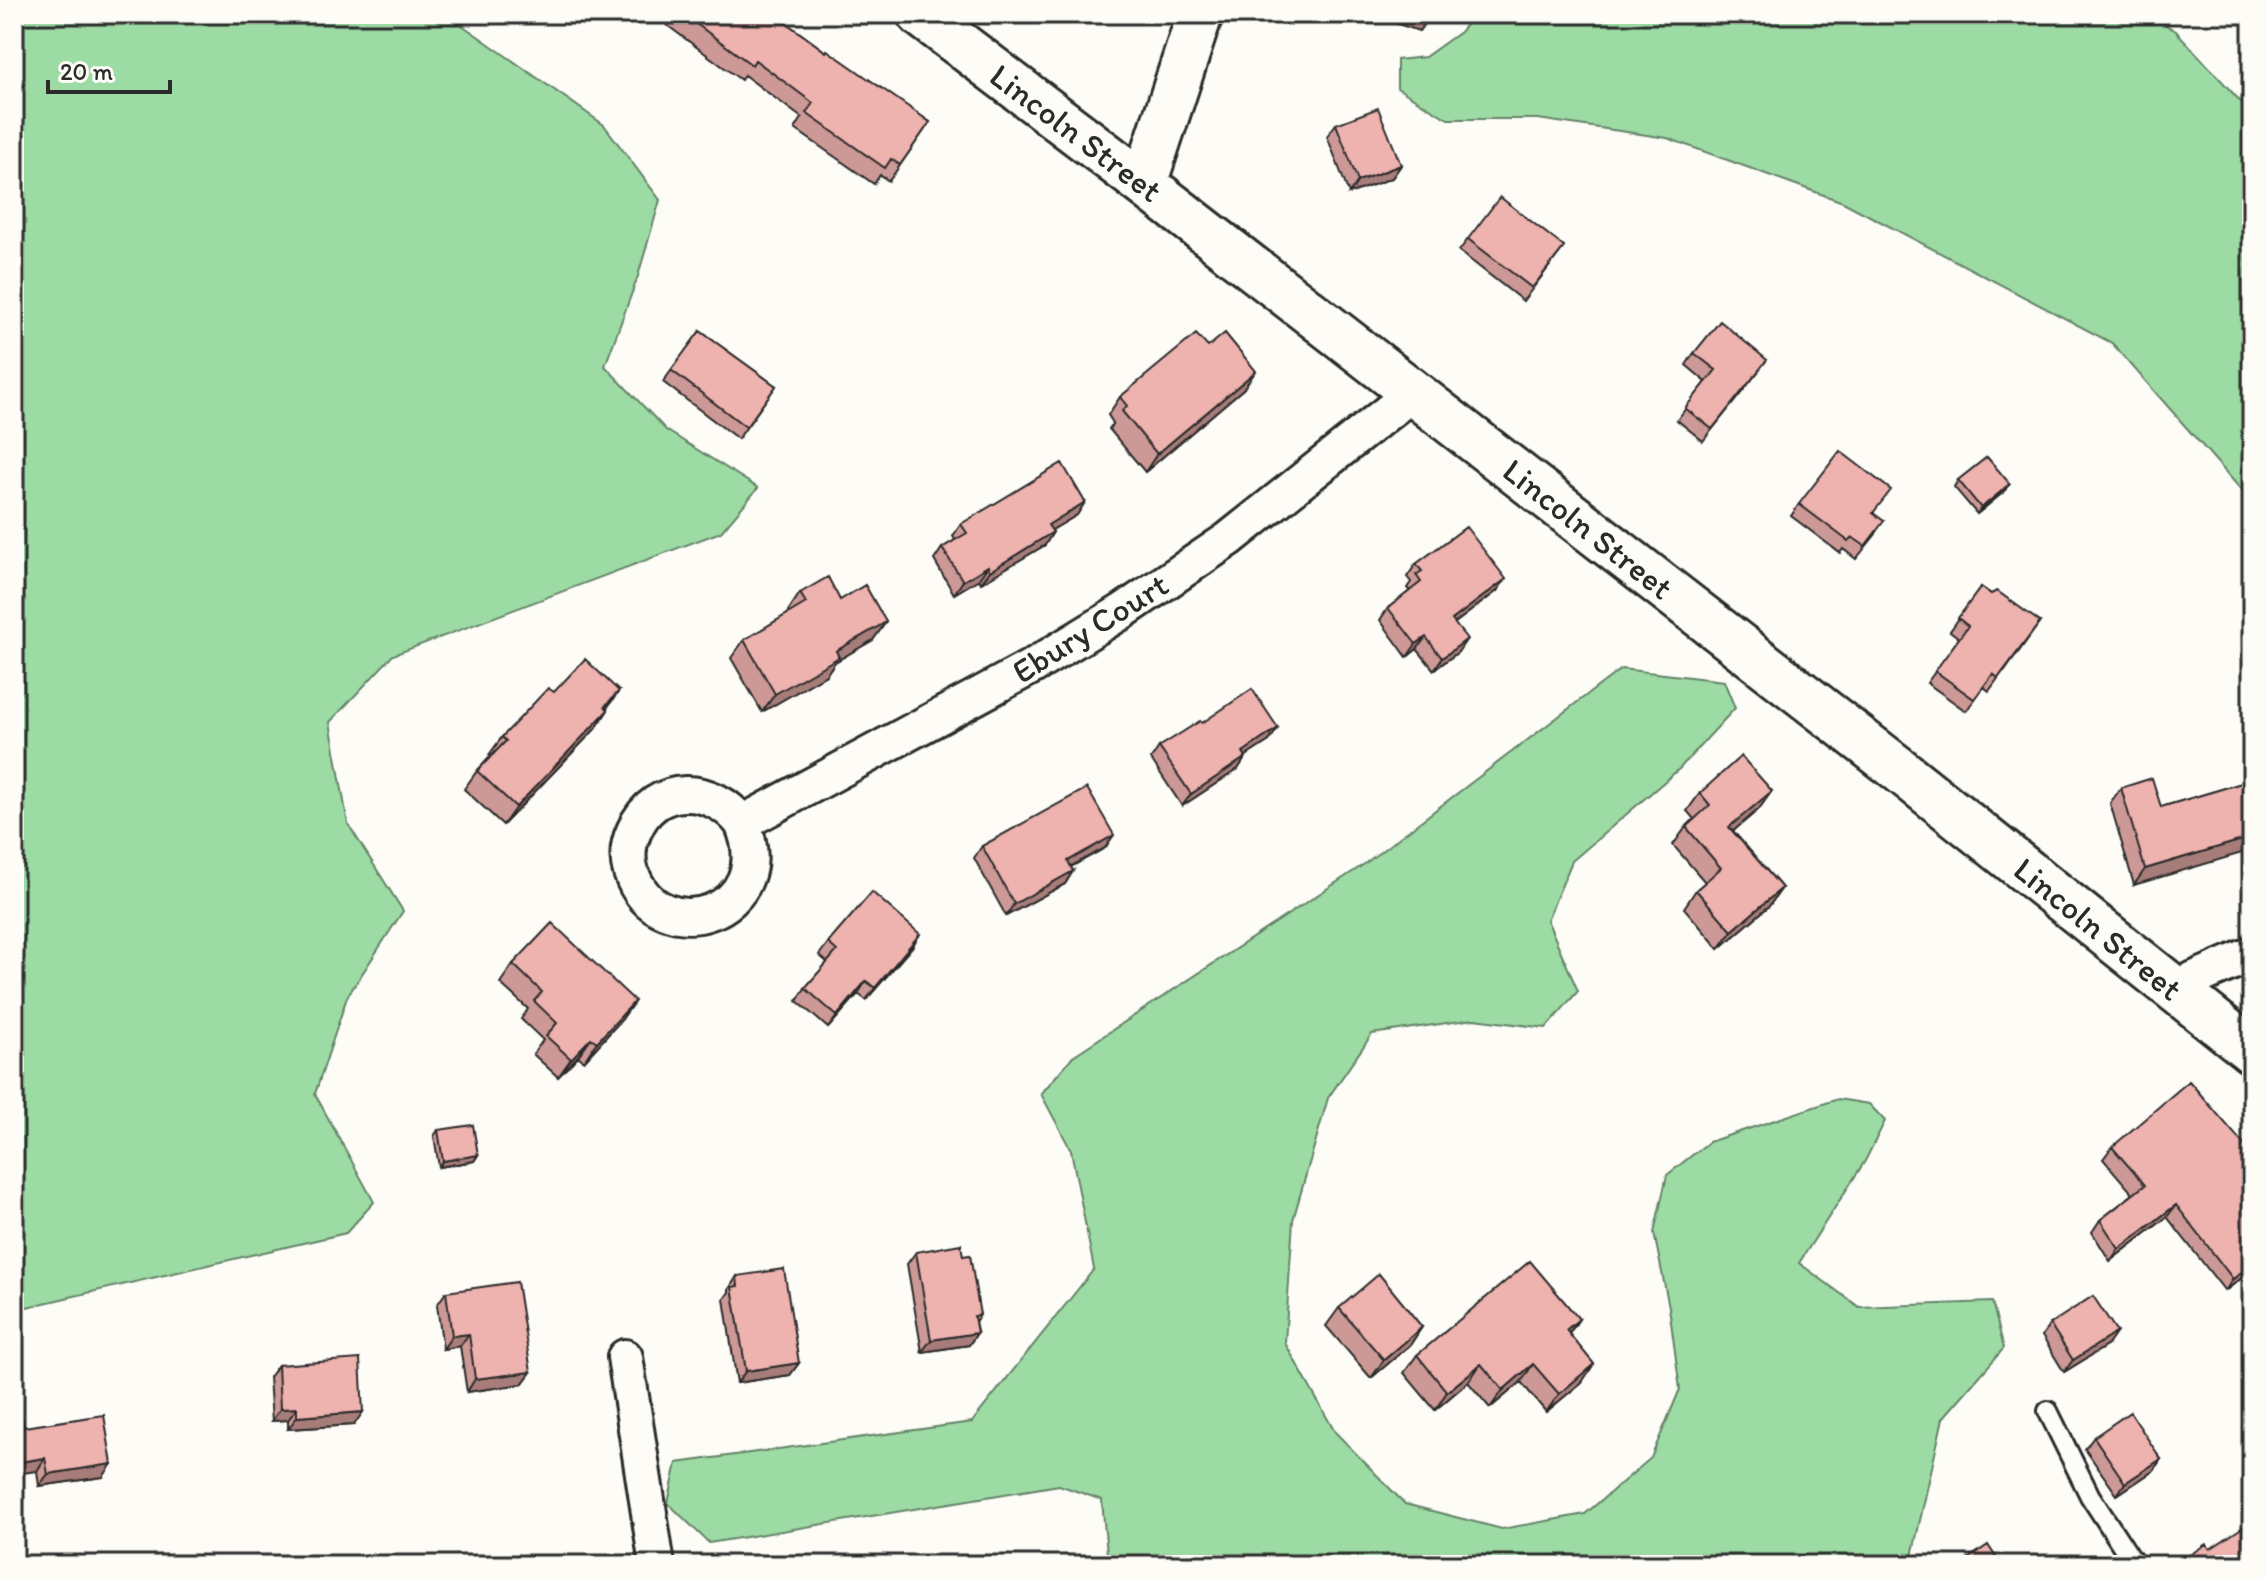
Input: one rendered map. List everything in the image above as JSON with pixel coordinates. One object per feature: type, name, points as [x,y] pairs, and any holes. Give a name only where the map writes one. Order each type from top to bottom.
[{"type":"street","name":"Lincoln Street","points":[[920,14],[1896,767],[2252,1051]]},
{"type":"street","points":[[1144,184],[1200,14]]},
{"type":"street","name":"Ebury Court","points":[[742,823],[1033,666],[1123,611],[1229,539],[1412,393]]},
{"type":"street","points":[[2173,988],[2252,954]]},
{"type":"street","points":[[625,1357],[657,1565]]},
{"type":"lane","points":[[2048,1411],[2090,1496],[2135,1565]]},
{"type":"green space","points":[[14,14],[460,14],[462,25],[604,125],[660,200],[638,276],[605,366],[666,430],[758,488],[721,532],[393,655],[330,722],[348,824],[403,911],[347,997],[315,1094],[374,1202],[346,1233],[14,1310]]},
{"type":"green space","points":[[1475,14],[2147,14],[2176,31],[2252,114],[2252,502],[2112,343],[1843,202],[1667,138],[1538,119],[1448,119],[1397,88],[1397,60],[1425,57],[1460,32]]},
{"type":"green space","points":[[1621,669],[1724,681],[1735,708],[1679,769],[1572,861],[1547,920],[1578,991],[1546,1028],[1474,1019],[1372,1034],[1328,1098],[1293,1220],[1285,1343],[1335,1432],[1405,1504],[1502,1529],[1585,1514],[1651,1458],[1680,1389],[1669,1307],[1654,1233],[1667,1175],[1709,1142],[1838,1099],[1869,1104],[1885,1121],[1865,1161],[1799,1263],[1859,1307],[1992,1302],[2004,1348],[1943,1418],[1910,1565],[1108,1565],[1102,1500],[1059,1485],[709,1543],[668,1503],[677,1463],[972,1422],[1094,1269],[1071,1150],[1041,1094],[1073,1056],[1363,865]]},
{"type":"building","points":[[683,14],[774,14],[930,122],[900,165],[891,159],[885,168],[806,113],[813,103],[755,60],[752,65]]},
{"type":"building","points":[[1378,108],[1401,165],[1358,181],[1336,124]]},
{"type":"building","points":[[1500,197],[1564,247],[1532,288],[1468,239]]},
{"type":"building","points":[[1720,321],[1767,360],[1712,429],[1685,408],[1716,370],[1694,353]]},
{"type":"building","points":[[700,331],[776,386],[746,427],[671,370]]},
{"type":"building","points":[[1225,333],[1256,371],[1157,454],[1122,411],[1127,406],[1120,397],[1196,334],[1208,347]]},
{"type":"building","points":[[1840,451],[1891,490],[1873,513],[1884,521],[1865,546],[1852,537],[1848,541],[1799,504]]},
{"type":"building","points":[[1987,457],[2010,484],[1981,508],[1958,480]]},
{"type":"building","points":[[1062,463],[1085,502],[1048,525],[1053,532],[990,571],[988,566],[963,581],[942,548],[967,533],[961,524]]},
{"type":"building","points":[[1466,527],[1506,579],[1452,620],[1467,639],[1442,658],[1426,637],[1416,644],[1388,608],[1421,582],[1416,575],[1422,571],[1416,564]]},
{"type":"building","points":[[828,577],[840,600],[865,585],[886,622],[836,651],[839,657],[775,694],[744,640],[806,603],[800,593]]},
{"type":"building","points":[[1981,587],[1991,594],[1997,591],[2040,622],[1998,678],[1993,674],[1974,699],[1935,671],[1968,626],[1958,618]]},
{"type":"building","points":[[585,659],[619,691],[605,706],[608,710],[516,807],[477,771],[506,741],[502,737],[548,688],[554,692]]},
{"type":"building","points":[[1252,689],[1278,728],[1243,752],[1246,757],[1191,794],[1159,747]]},
{"type":"building","points":[[1741,756],[1772,791],[1729,827],[1782,888],[1732,931],[1696,890],[1721,868],[1686,827],[1710,805],[1700,793]]},
{"type":"building","points":[[2152,778],[2161,807],[2252,780],[2252,837],[2145,869],[2121,788]]},
{"type":"building","points":[[1087,788],[1114,835],[1068,861],[1073,871],[1014,904],[982,846]]},
{"type":"building","points":[[872,892],[920,934],[875,988],[866,981],[837,1016],[805,988],[837,951],[828,943]]},
{"type":"building","points":[[552,923],[635,1001],[597,1042],[591,1038],[571,1059],[546,1036],[557,1023],[534,1001],[542,992],[513,964]]},
{"type":"building","points":[[2189,1081],[2252,1154],[2252,1264],[2233,1279],[2176,1205],[2119,1249],[2100,1220],[2145,1185],[2112,1147]]},
{"type":"building","points":[[473,1125],[478,1155],[443,1161],[438,1130]]},
{"type":"building","points":[[961,1244],[963,1256],[970,1255],[980,1315],[974,1316],[977,1333],[931,1340],[916,1252]]},
{"type":"building","points":[[1530,1261],[1579,1319],[1566,1330],[1594,1364],[1559,1394],[1533,1364],[1503,1390],[1481,1364],[1447,1392],[1417,1355]]},
{"type":"building","points":[[784,1269],[799,1363],[746,1371],[732,1287],[738,1286],[737,1276]]},
{"type":"building","points":[[1379,1274],[1422,1327],[1384,1360],[1339,1308]]},
{"type":"building","points":[[517,1282],[531,1372],[475,1379],[469,1334],[452,1336],[446,1292]]},
{"type":"building","points":[[2093,1296],[2117,1332],[2073,1360],[2050,1324]]},
{"type":"building","points":[[360,1359],[363,1412],[297,1417],[297,1408],[280,1409],[278,1365]]},
{"type":"building","points":[[2130,1412],[2161,1459],[2125,1483],[2094,1437]]},
{"type":"building","points":[[104,1415],[112,1464],[48,1474],[45,1458],[14,1463],[14,1419],[22,1418],[24,1427]]},
{"type":"building","points":[[2252,1521],[2252,1565],[2175,1565],[2206,1544],[2210,1549]]},
{"type":"building","points":[[1988,1545],[2001,1565],[1959,1565]]}]
